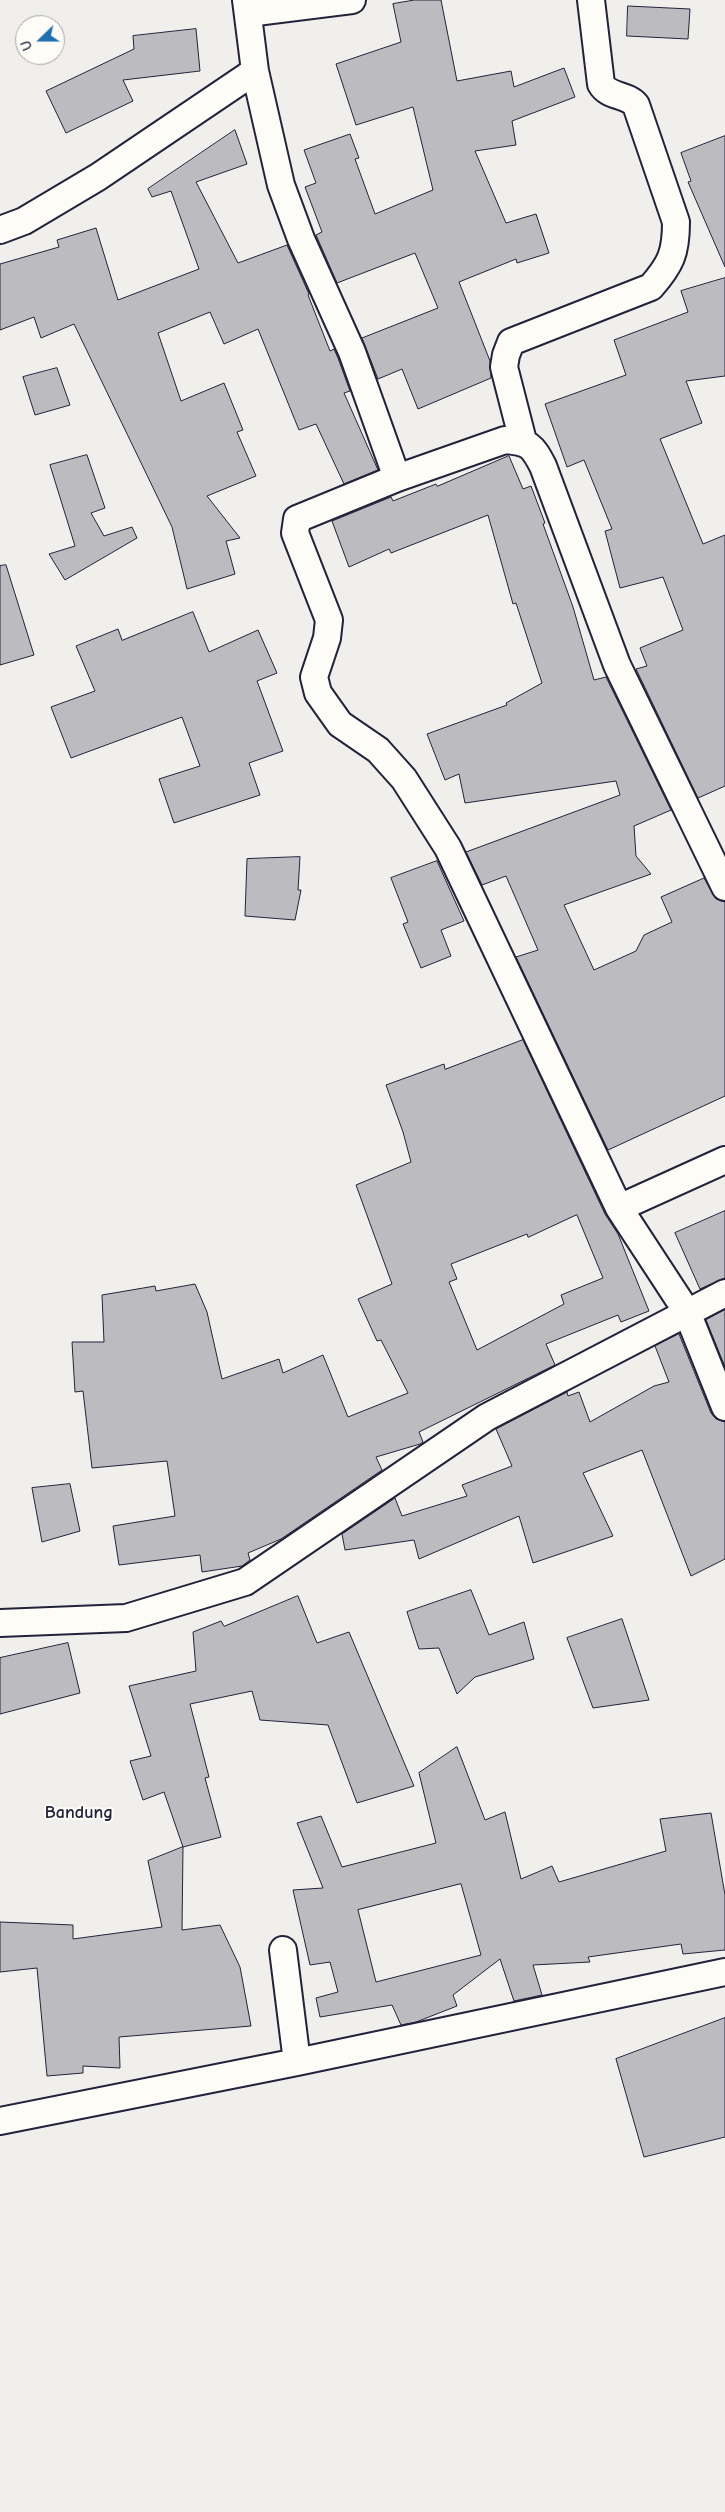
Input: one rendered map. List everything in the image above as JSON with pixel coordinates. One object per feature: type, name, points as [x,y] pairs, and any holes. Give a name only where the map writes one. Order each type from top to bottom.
[{"type":"street","points":[[352,0],[247,7],[255,71],[281,185],[301,239],[352,352],[397,478]]},
{"type":"street","points":[[523,441],[504,367],[511,342],[651,288],[673,257],[676,239],[676,222],[636,105],[632,100],[608,92],[600,84],[591,0]]},
{"type":"street","points":[[0,230],[24,221],[98,177],[255,71]]},
{"type":"street","points":[[725,887],[617,665],[543,466],[534,448],[523,441],[506,440],[397,478],[297,519],[295,526],[298,541],[328,620],[327,638],[314,677],[315,686],[327,708],[340,724],[378,750],[404,779],[448,848],[619,1208],[687,1312],[725,1408]]},
{"type":"street","points":[[619,1208],[725,1160]]},
{"type":"street","points":[[0,1623],[126,1618],[244,1582],[487,1417],[725,1293]]},
{"type":"street","points":[[283,1950],[298,2062]]},
{"type":"street","points":[[0,2122],[298,2062],[725,1972]]},
{"type":"building","points":[[415,0],[441,0],[457,81],[511,71],[514,87],[564,68],[575,97],[512,121],[516,145],[475,151],[506,223],[536,214],[549,253],[517,263],[516,259],[459,282],[490,361],[491,378],[418,409],[402,369],[378,379],[362,338],[438,308],[415,253],[337,283],[316,235],[322,232],[305,187],[316,183],[304,150],[350,134],[359,158],[355,159],[375,214],[433,190],[413,107],[356,125],[336,64],[401,42],[393,4]]},
{"type":"building","points":[[628,6],[690,9],[688,39],[627,36]]},
{"type":"building","points":[[196,29],[200,71],[123,80],[133,101],[66,133],[46,91],[134,49],[133,36]]},
{"type":"building","points":[[235,130],[247,164],[196,182],[238,263],[287,245],[309,294],[330,351],[334,349],[338,358],[350,391],[344,393],[378,470],[344,484],[316,424],[299,430],[258,329],[224,344],[210,312],[158,333],[181,401],[224,383],[243,430],[237,432],[256,476],[207,496],[240,538],[226,541],[235,574],[187,589],[172,527],[74,324],[41,338],[34,317],[0,330],[0,264],[59,247],[57,240],[96,228],[118,300],[199,269],[171,191],[152,197],[148,189]]},
{"type":"building","points":[[725,136],[725,267],[688,182],[691,181],[681,153]]},
{"type":"building","points":[[725,278],[725,376],[686,381],[702,423],[660,439],[703,544],[725,535],[725,786],[698,798],[636,669],[647,666],[640,648],[683,630],[663,577],[620,588],[605,531],[612,529],[584,460],[567,467],[545,404],[626,375],[614,340],[688,312],[681,291]]},
{"type":"building","points":[[57,368],[70,405],[35,415],[23,377]]},
{"type":"building","points":[[87,455],[105,508],[91,513],[104,536],[132,527],[137,538],[65,580],[49,554],[75,546],[50,465]]},
{"type":"building","points":[[509,456],[523,489],[531,486],[573,607],[594,680],[606,677],[671,810],[634,826],[636,856],[651,874],[564,905],[594,970],[636,951],[644,935],[672,922],[661,897],[704,878],[716,899],[725,902],[725,1096],[608,1150],[516,957],[538,950],[506,876],[482,885],[466,852],[620,795],[616,781],[465,803],[459,774],[445,780],[427,734],[507,705],[506,703],[542,683],[516,603],[513,604],[488,515],[391,553],[389,549],[349,567],[332,521],[391,497],[393,501],[436,484],[437,486]]},
{"type":"building","points":[[6,565],[34,655],[0,665],[0,566]]},
{"type":"building","points":[[193,612],[209,652],[258,630],[277,673],[257,681],[283,751],[249,763],[260,795],[174,823],[159,779],[200,766],[182,717],[71,758],[51,707],[95,691],[76,646],[118,629],[122,640]]},
{"type":"building","points":[[300,857],[298,890],[301,890],[295,920],[245,916],[247,859]]},
{"type":"building","points":[[437,861],[464,921],[441,930],[451,956],[421,968],[403,924],[408,922],[391,878]]},
{"type":"building","points":[[523,1040],[605,1214],[618,1234],[649,1311],[621,1322],[618,1315],[546,1344],[555,1365],[419,1432],[423,1442],[420,1444],[376,1457],[382,1470],[281,1539],[248,1553],[250,1560],[242,1566],[202,1572],[200,1555],[119,1565],[113,1526],[175,1516],[167,1461],[92,1468],[83,1391],[75,1392],[72,1342],[104,1342],[102,1295],[155,1286],[156,1291],[195,1284],[207,1312],[222,1379],[279,1359],[283,1373],[323,1355],[348,1417],[408,1393],[381,1340],[377,1341],[358,1299],[392,1284],[356,1185],[411,1162],[403,1132],[386,1085],[444,1064],[445,1069]],"holes":[[[577,1215],[603,1278],[561,1295],[564,1304],[477,1350],[449,1282],[457,1279],[451,1264],[527,1234],[528,1237]]]},
{"type":"building","points":[[725,1211],[725,1278],[700,1289],[675,1233]]},
{"type":"building","points":[[725,1310],[725,1367],[706,1320]]},
{"type":"building","points":[[679,1334],[711,1413],[716,1419],[725,1422],[725,1559],[691,1576],[642,1450],[583,1473],[613,1536],[533,1563],[519,1516],[419,1559],[414,1540],[345,1550],[342,1534],[395,1498],[402,1516],[467,1496],[462,1485],[512,1466],[496,1429],[567,1392],[568,1396],[579,1392],[590,1422],[654,1386],[669,1382],[655,1346]]},
{"type":"building","points":[[70,1484],[80,1531],[42,1542],[32,1488]]},
{"type":"building","points":[[471,1590],[489,1635],[524,1622],[534,1659],[475,1677],[457,1694],[439,1648],[419,1649],[407,1612]]},
{"type":"building","points":[[298,1596],[317,1643],[349,1632],[414,1786],[357,1803],[328,1725],[260,1720],[252,1691],[190,1704],[209,1777],[205,1778],[221,1837],[183,1847],[164,1792],[143,1800],[130,1761],[151,1756],[129,1686],[196,1671],[193,1632],[221,1621],[224,1626]]},
{"type":"building","points":[[622,1619],[649,1700],[593,1708],[567,1638]]},
{"type":"building","points":[[68,1643],[80,1693],[0,1714],[0,1658]]},
{"type":"building","points":[[457,1747],[485,1820],[505,1812],[521,1879],[552,1866],[559,1882],[666,1851],[660,1819],[711,1813],[725,1895],[725,1950],[683,1954],[681,1944],[588,1957],[590,1962],[533,1965],[542,1995],[514,2001],[500,1959],[453,1995],[457,2006],[416,2022],[401,2025],[392,2005],[320,2017],[316,1998],[338,1992],[330,1962],[310,1965],[293,1890],[323,1888],[297,1823],[321,1816],[342,1867],[436,1843],[419,1773]],"holes":[[[461,1884],[481,1955],[376,1982],[358,1910]]]},
{"type":"building","points":[[183,1847],[182,1930],[220,1925],[240,1967],[251,2026],[119,2037],[120,2068],[83,2066],[83,2073],[47,2076],[37,1968],[0,1972],[0,1922],[73,1925],[73,1939],[162,1927],[148,1861]]},
{"type":"building","points":[[725,2018],[725,2137],[644,2157],[616,2059]]},
{"type":"district","name":"Bandung","points":[[79,1813]]}]
